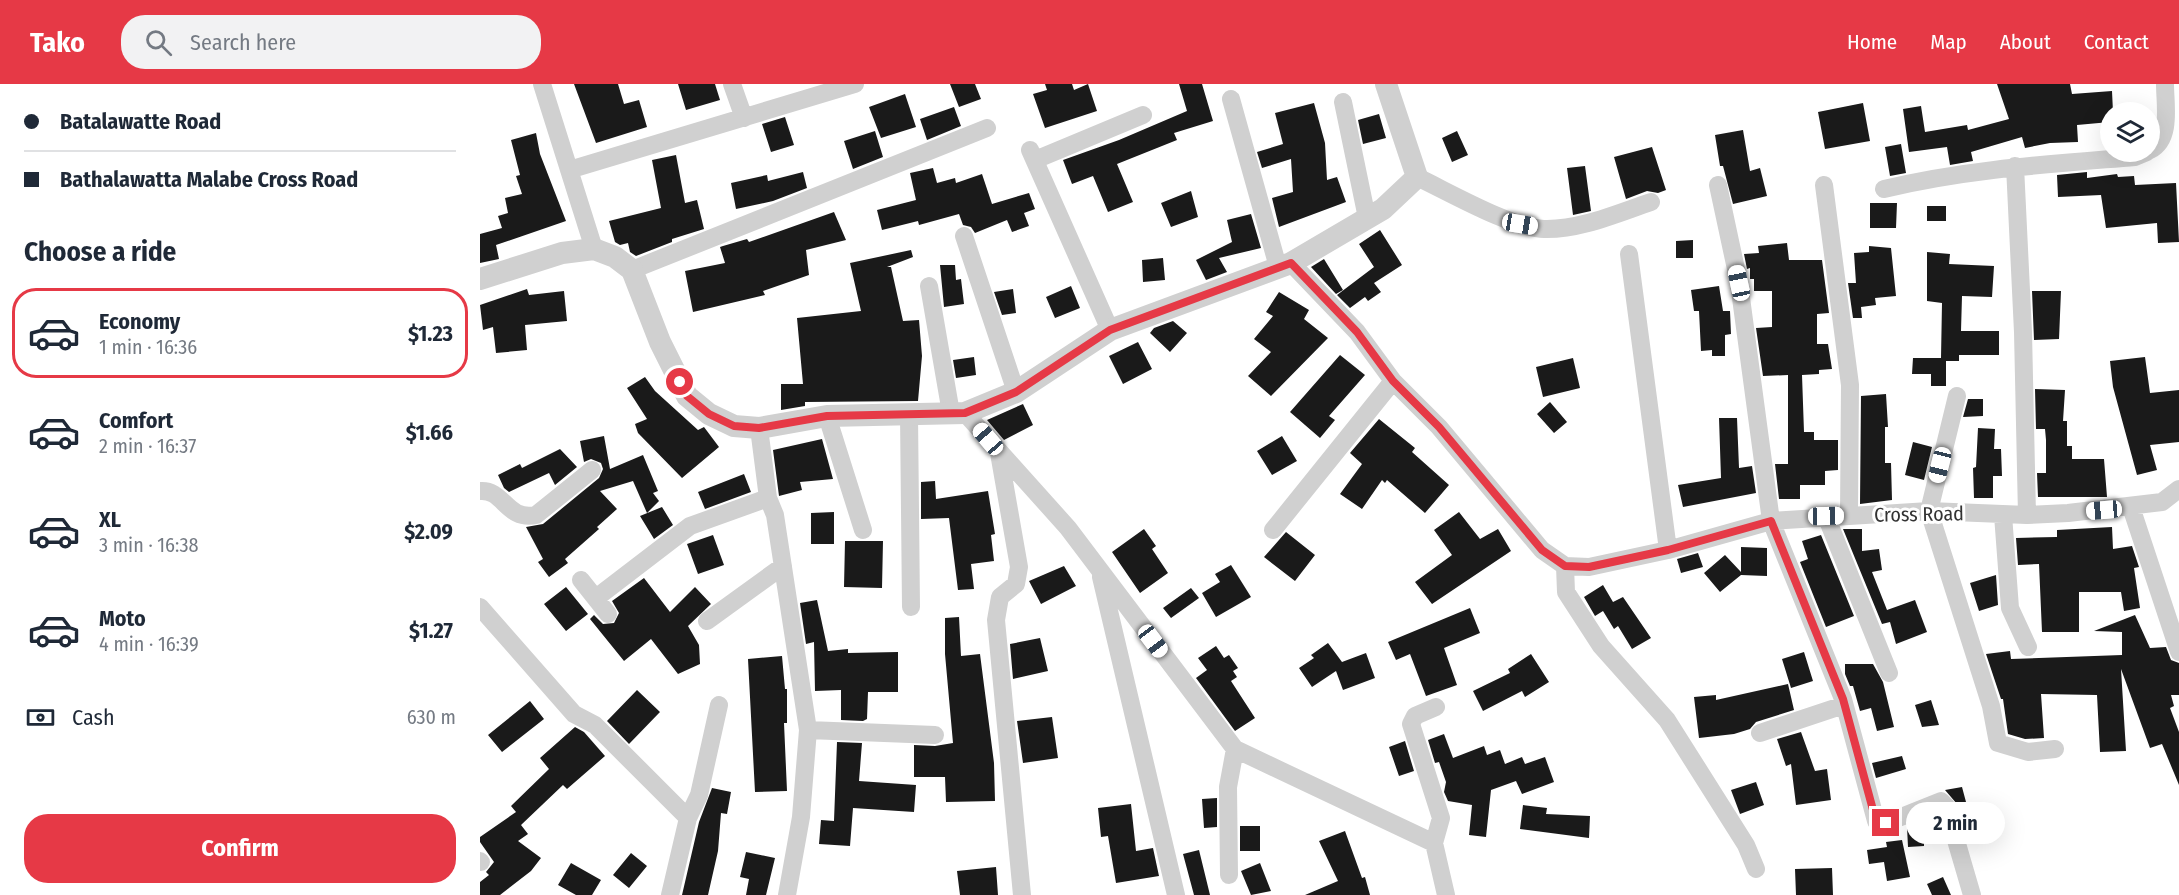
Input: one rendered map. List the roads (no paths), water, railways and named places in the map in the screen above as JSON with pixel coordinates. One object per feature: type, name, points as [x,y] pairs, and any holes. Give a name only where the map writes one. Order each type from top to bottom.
[{"type":"street","points":[[542,84],[594,249]]},
{"type":"street","points":[[732,84],[744,118]]},
{"type":"street","points":[[569,170],[855,84]]},
{"type":"street","points":[[1386,84],[1417,177],[1520,224],[1545,229],[1587,222],[1651,202]]},
{"type":"street","points":[[2160,139],[2165,128],[2165,84],[2171,84]]},
{"type":"street","points":[[1231,99],[1285,265],[1357,332],[1393,381],[1439,427],[1542,550],[1565,566],[1566,592],[1601,646],[1667,720],[1746,844],[1756,869]]},
{"type":"street","points":[[1343,102],[1367,218]]},
{"type":"street","points":[[1110,330],[1033,155],[1143,115]]},
{"type":"street","points":[[633,270],[987,128]]},
{"type":"street","points":[[1884,189],[1933,177],[2015,166],[2100,160]]},
{"type":"street","points":[[2015,166],[2023,332],[2027,515]]},
{"type":"street","points":[[480,279],[562,253],[594,249],[615,257],[633,270],[660,342],[687,396],[709,414],[734,426],[759,428],[827,416],[958,413],[1016,392],[1110,330],[1285,265],[1383,209],[1417,177]]},
{"type":"street","points":[[1718,185],[1739,283],[1771,521],[1844,705],[1876,821],[1886,823],[1941,801],[1946,806],[1972,895]]},
{"type":"street","points":[[1824,185],[1850,385],[1849,515]]},
{"type":"street","points":[[964,236],[1016,392]]},
{"type":"street","points":[[1629,254],[1668,550]]},
{"type":"street","points":[[929,286],[958,413],[999,452],[1068,528],[1235,749],[1434,843]]},
{"type":"street","points":[[1273,530],[1393,381]]},
{"type":"street","points":[[1957,396],[1929,512],[1991,706],[1998,743],[2028,752],[2055,749]]},
{"type":"street","points":[[909,414],[910,607]]},
{"type":"street","points":[[827,416],[863,530]]},
{"type":"street","points":[[759,428],[768,498],[775,515],[808,730],[801,817],[787,895]]},
{"type":"street","points":[[999,452],[1019,567],[1017,584],[1000,597],[996,620],[1022,895]]},
{"type":"street","points":[[480,492],[492,492],[518,516],[526,517],[536,515],[592,470]]},
{"type":"street","name":"Cross Road","points":[[1565,566],[1589,567],[1668,550],[1771,521],[1826,516],[1929,512],[2027,515],[2131,507],[2162,502],[2179,489]]},
{"type":"street","points":[[596,598],[690,526],[768,498]]},
{"type":"street","points":[[2131,507],[2179,652]]},
{"type":"street","points":[[2003,514],[2010,608],[2028,647]]},
{"type":"street","points":[[1826,516],[1889,673]]},
{"type":"street","points":[[706,621],[783,566]]},
{"type":"street","points":[[1099,570],[1176,895]]},
{"type":"street","points":[[581,580],[609,614]]},
{"type":"street","points":[[480,607],[574,714],[595,725],[688,819]]},
{"type":"street","points":[[670,895],[688,819],[699,795],[719,705]]},
{"type":"street","points":[[1760,733],[1844,705]]},
{"type":"street","points":[[1436,706],[1415,716],[1411,724],[1441,818],[1434,843],[1446,895]]},
{"type":"street","points":[[808,730],[935,735]]},
{"type":"street","points":[[1229,875],[1228,787],[1235,749]]}]
